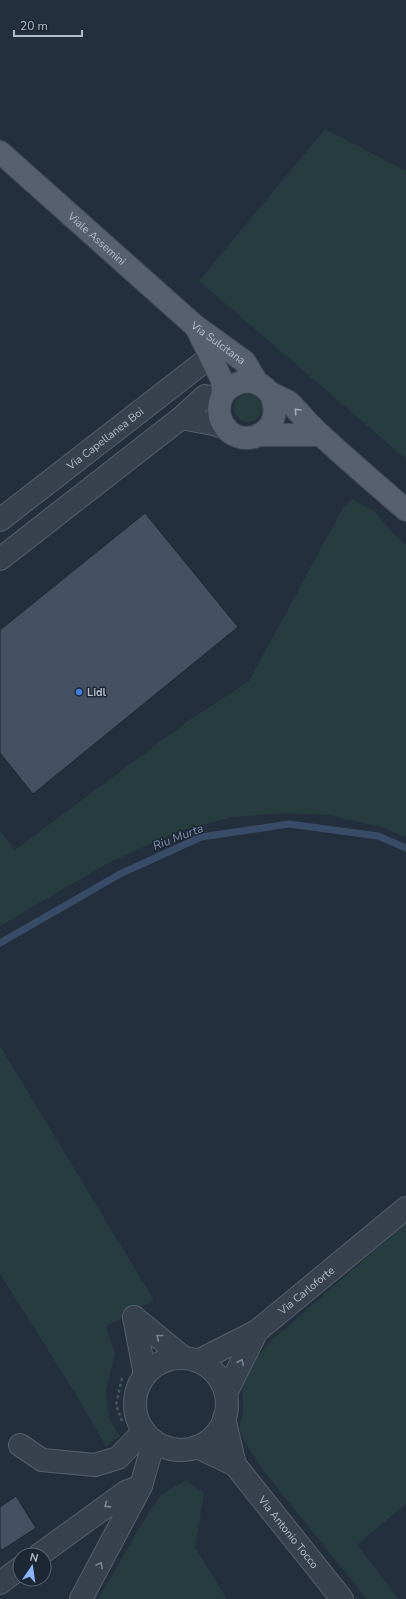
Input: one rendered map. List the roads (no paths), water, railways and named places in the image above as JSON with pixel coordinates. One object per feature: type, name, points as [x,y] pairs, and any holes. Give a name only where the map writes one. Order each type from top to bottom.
[{"type":"main road","name":"Viale Assemini","points":[[0,152],[194,325]]},
{"type":"main road","name":"Via Sulcitana","points":[[194,325],[222,380],[222,396]]},
{"type":"main road","name":"Via Sulcitana","points":[[194,325],[246,362],[264,388]]},
{"type":"main road","points":[[264,388],[275,402],[276,411],[274,421],[268,429],[260,435],[252,438],[242,438],[233,434],[226,428],[219,414],[219,406],[222,396],[228,388],[242,381],[264,388],[289,402],[320,435],[406,510]]},
{"type":"main road","points":[[260,435],[320,435]]},
{"type":"street","name":"Via Capellanea Boi","points":[[0,520],[210,357]]},
{"type":"street","points":[[0,559],[181,418],[205,396],[222,396]]},
{"type":"street","points":[[181,418],[226,428]]},
{"type":"street","name":"Via Carloforte","points":[[191,1359],[257,1331],[406,1208]]},
{"type":"street","points":[[145,1375],[134,1317],[191,1359],[211,1369],[220,1380],[226,1393],[227,1406],[224,1418],[219,1430],[210,1439],[197,1447],[182,1450],[168,1448],[149,1436],[137,1417],[135,1403],[137,1388],[145,1375],[155,1365],[169,1359],[191,1359]]},
{"type":"street","points":[[226,1393],[257,1331]]},
{"type":"street","name":"Via Antonio Tocco","points":[[224,1418],[236,1465],[342,1599]]},
{"type":"street","points":[[20,1445],[42,1460],[95,1465],[118,1458],[149,1436]]},
{"type":"street","points":[[81,1599],[141,1486],[149,1436]]},
{"type":"street","name":"Via Antonio Tocco","points":[[197,1447],[236,1465]]},
{"type":"street","points":[[50,1547],[126,1492],[141,1486]]},
{"type":"street","points":[[0,1583],[12,1574]]},
{"type":"waterway","name":"Riu Murta","points":[[0,943],[120,874],[201,837],[289,824],[378,836],[406,848]]},
{"type":"place","name":"Lidl","points":[[79,692]]}]
